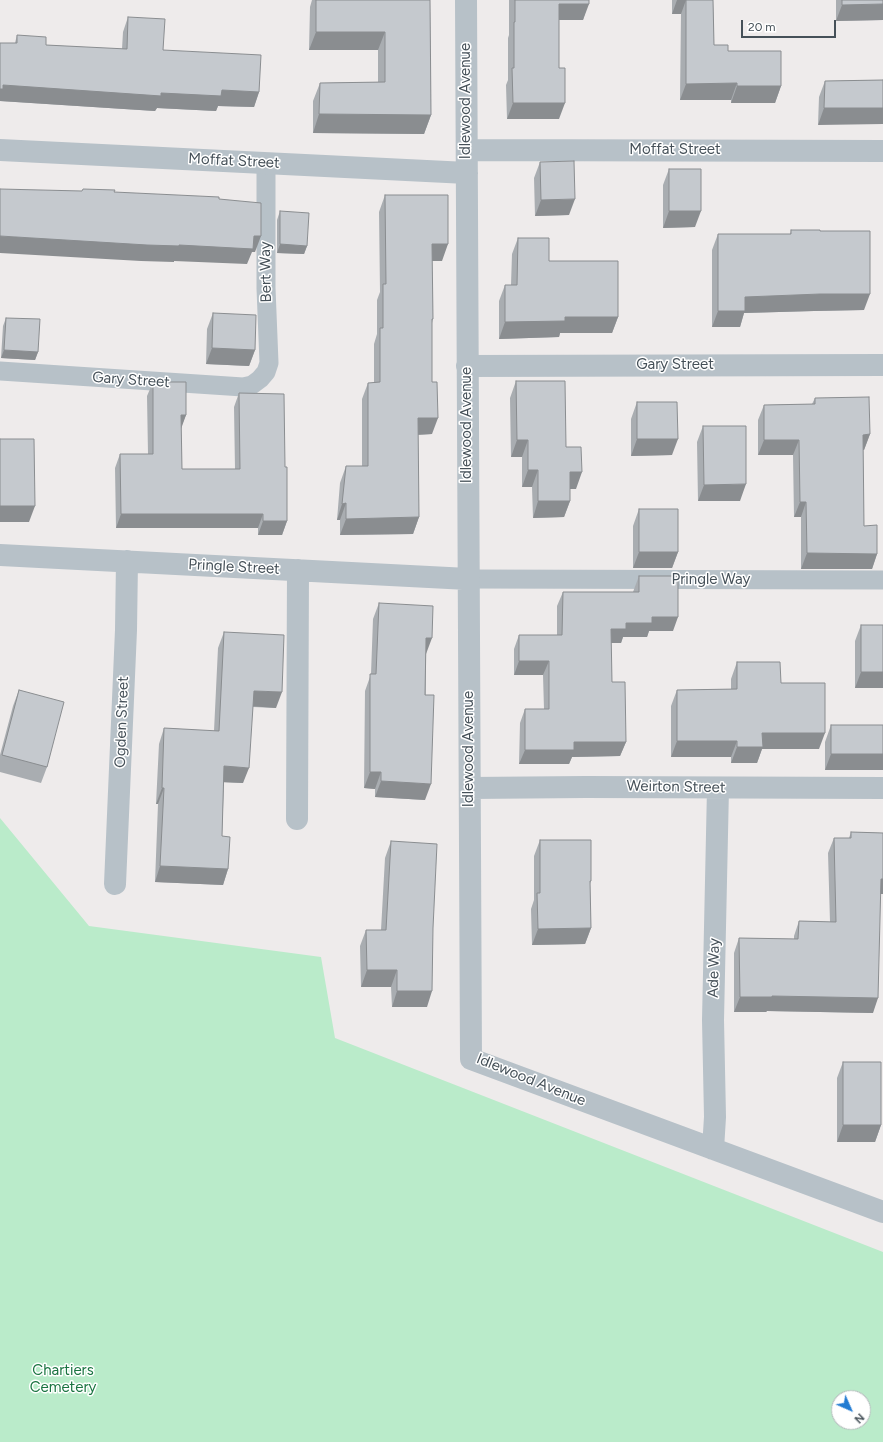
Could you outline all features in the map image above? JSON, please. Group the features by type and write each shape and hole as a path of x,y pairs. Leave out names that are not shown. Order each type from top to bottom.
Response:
{"street":[{"name":"Idlewood Avenue","path":"466,0 471,1059 883,1212"},
{"name":"Moffat Street","path":"0,150 467,173"},
{"name":"Moffat Street","path":"467,150 883,151"},
{"name":"Gary Street","path":"467,366 883,365"},
{"name":"Pringle Street","path":"0,555 468,579"},
{"name":"Ogden Street","path":"115,884 126,630 127,561"},
{"path":"297,819 298,570"},
{"name":"Weirton Street","path":"470,788 883,788"},
{"name":"Ade Way","path":"713,1149 715,1117 713,1020 718,788"}],"lane":[{"name":"Bert Way","path":"260,379 266,372 269,363 266,288 266,163"},
{"name":"Gary Street","path":"0,371 243,387 252,385 260,379"},
{"name":"Pringle Way","path":"468,579 883,580"}],"green space":[{"name":"Chartiers Cemetery","path":"0,818 89,926 321,957 335,1038 883,1252 883,1442 0,1442"}],"building":[{"path":"316,0 430,0 431,115 319,114 320,83 385,82 385,32 316,32"},
{"path":"515,0 589,0 589,4 559,4 559,68 565,68 565,103 513,103 512,68 514,68"},
{"path":"686,0 713,0 714,45 728,45 728,51 781,51 781,86 737,86 737,83 686,84"},
{"path":"842,0 883,0 883,4 842,5"},
{"path":"128,17 165,19 163,50 261,55 259,92 222,90 221,96 161,93 161,96 3,85 3,89 0,89 0,43 17,43 17,35 46,37 46,45 127,49"},
{"path":"883,80 883,108 824,108 825,81"},
{"path":"574,161 575,199 541,200 540,162"},
{"path":"669,169 701,169 701,211 669,211"},
{"path":"0,189 82,191 83,189 115,190 114,192 219,197 219,199 261,203 261,236 254,236 253,249 179,245 147,245 0,236"},
{"path":"385,195 448,195 448,244 432,244 432,382 437,382 438,418 418,418 419,517 346,519 346,503 342,504 346,466 368,466 368,383 380,382 380,328 383,328 383,284 386,284"},
{"path":"280,211 309,213 307,246 280,244"},
{"path":"791,230 870,231 870,294 745,297 745,311 718,311 718,234 791,234"},
{"path":"518,238 549,238 549,261 618,261 618,317 565,317 565,321 505,322 505,285 517,285"},
{"path":"213,313 256,315 255,350 212,348"},
{"path":"6,318 40,319 38,352 4,350"},
{"path":"516,381 565,381 566,447 581,447 582,472 570,472 570,501 538,501 538,470 528,470 528,440 517,440"},
{"path":"153,382 186,382 186,415 181,415 182,469 240,469 239,393 284,394 285,467 287,467 287,521 263,521 263,514 121,514 120,454 153,454"},
{"path":"869,397 870,434 863,435 864,526 877,525 877,554 807,553 806,502 800,502 799,440 764,440 764,405 815,404 815,398"},
{"path":"637,402 677,402 678,439 637,439"},
{"path":"703,426 746,426 746,484 704,485"},
{"path":"0,439 34,439 35,506 0,506"},
{"path":"639,509 678,509 678,552 639,552"},
{"path":"639,576 678,576 678,617 652,617 652,623 626,623 626,629 611,629 612,682 625,682 626,742 574,742 574,750 525,750 525,709 549,709 549,661 519,661 519,635 562,635 563,592 639,592"},
{"path":"379,603 433,606 432,638 426,638 425,695 434,695 431,784 381,781 381,772 370,772 370,674 376,674"},
{"path":"861,625 883,625 883,672 861,672"},
{"path":"224,632 284,635 282,692 254,691 249,768 224,766 222,836 230,837 228,869 160,866 164,788 162,788 164,728 219,731"},
{"path":"737,662 780,662 781,683 825,683 825,733 762,733 763,747 737,747 737,741 677,741 677,690 737,689"},
{"path":"19,690 64,702 47,767 2,755"},
{"path":"831,725 883,725 883,754 831,754"},
{"path":"851,832 883,833 883,879 881,879 878,998 772,996 740,997 739,938 798,939 799,921 836,922 834,838 851,838"},
{"path":"540,840 591,840 591,928 538,929 537,893 540,893"},
{"path":"391,841 437,844 432,991 397,991 397,970 367,970 366,930 386,930"},
{"path":"843,1062 881,1062 881,1125 843,1125"}]}
